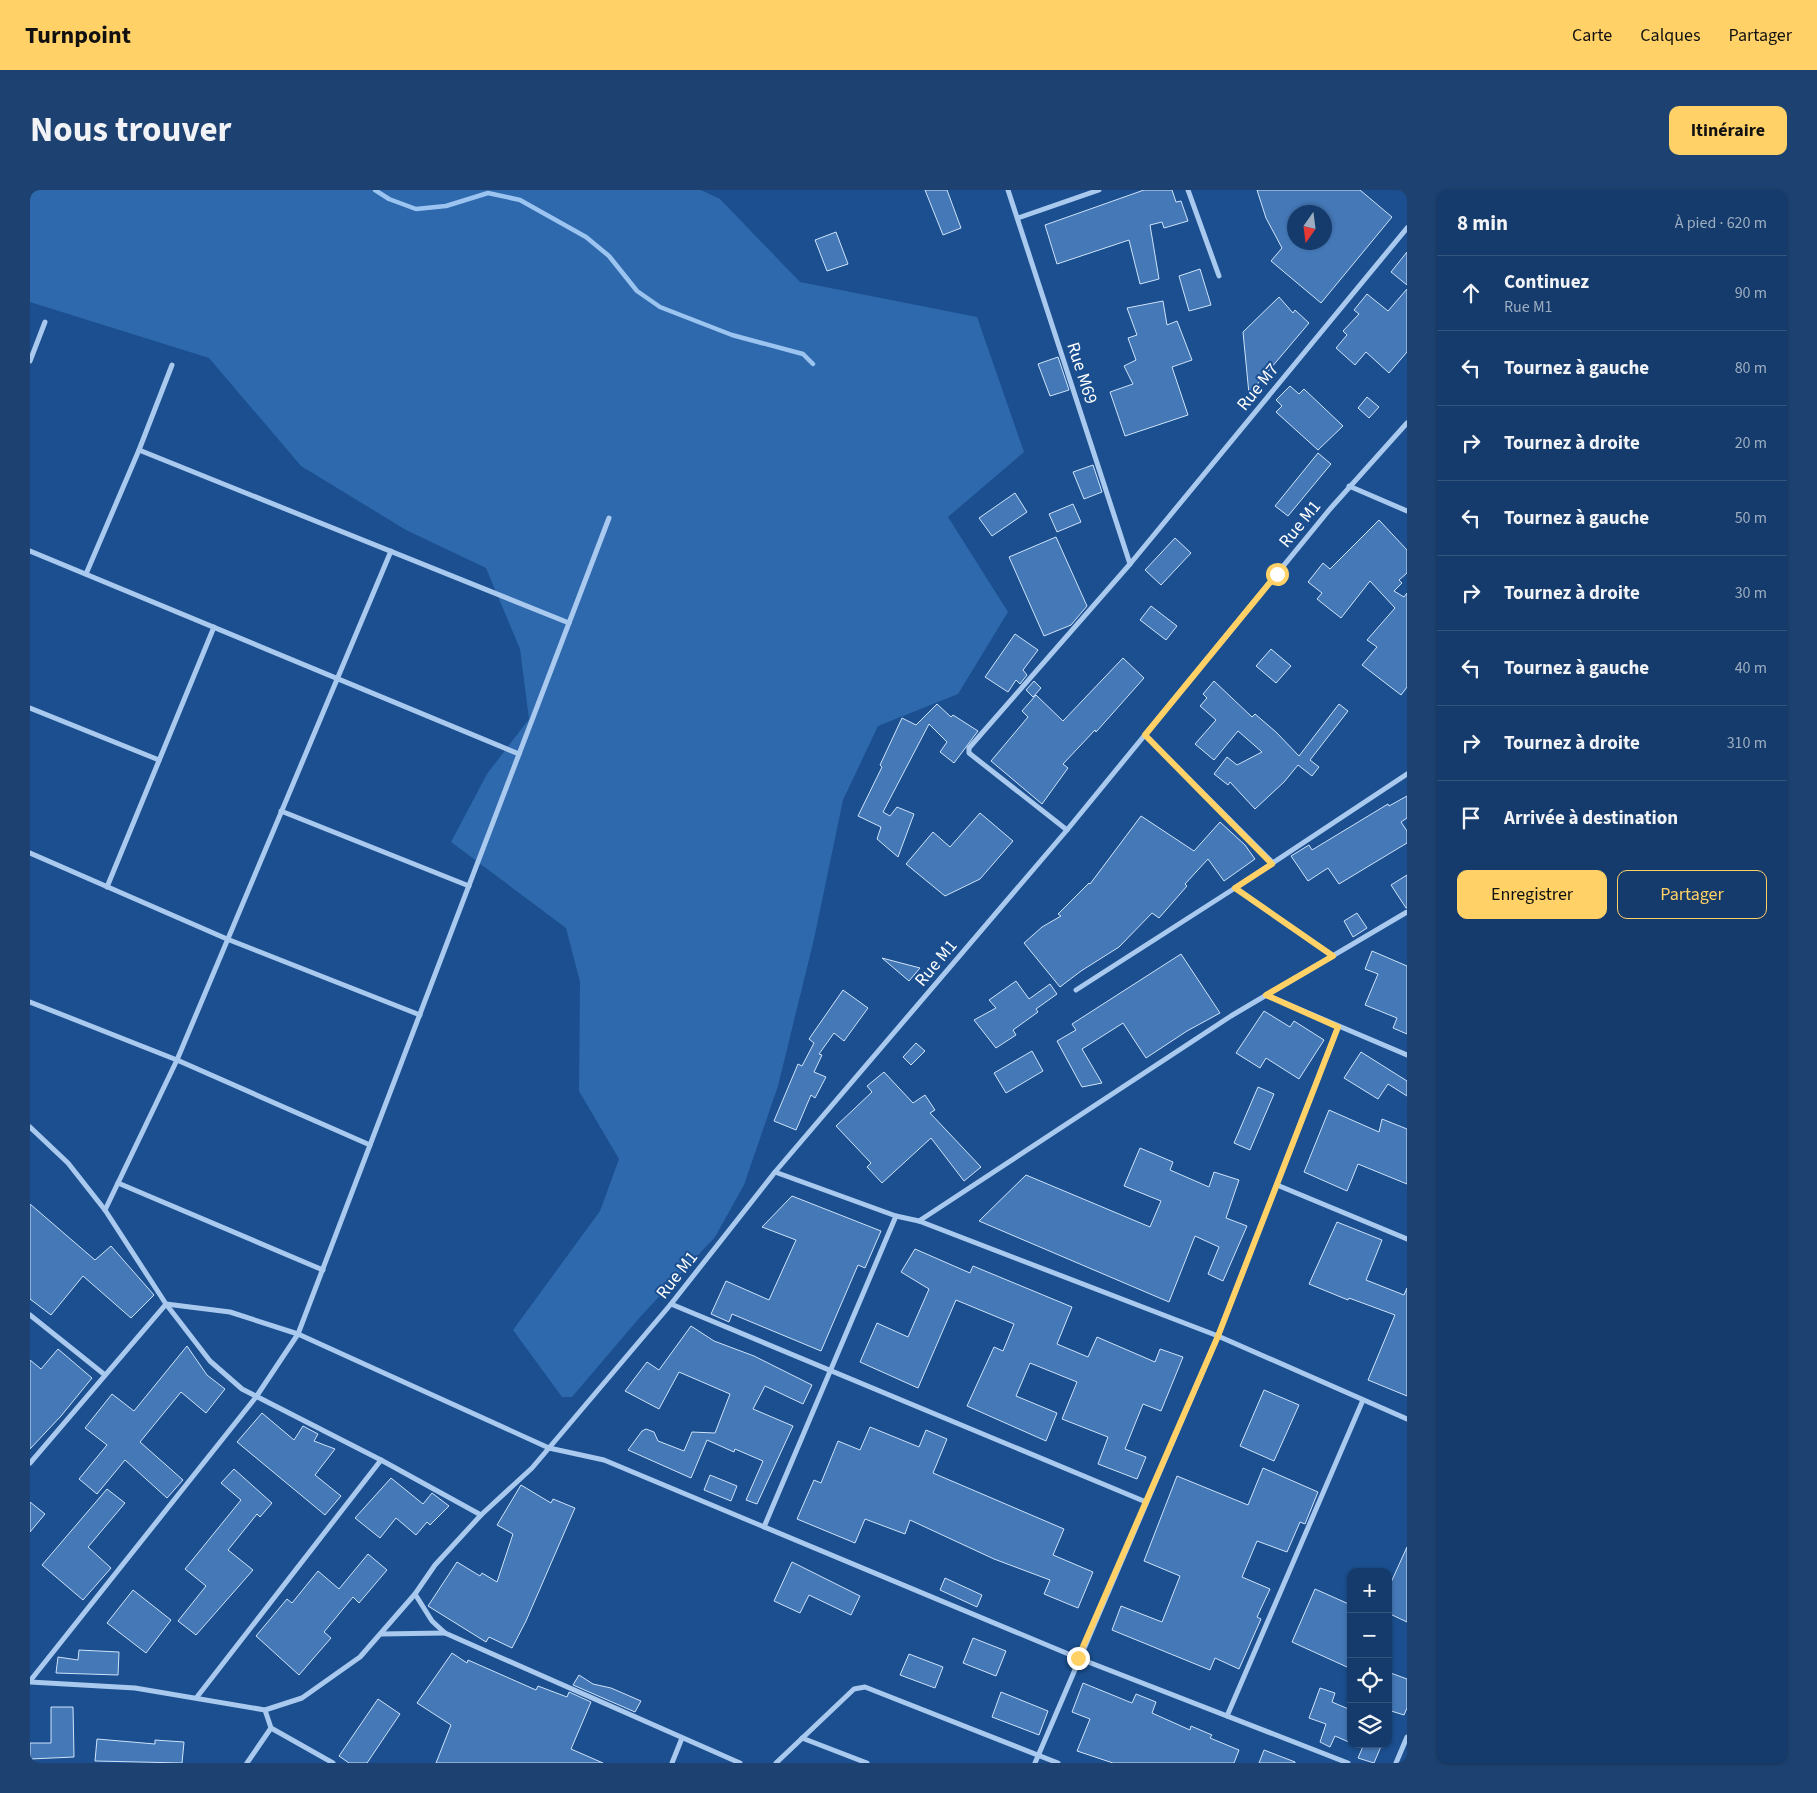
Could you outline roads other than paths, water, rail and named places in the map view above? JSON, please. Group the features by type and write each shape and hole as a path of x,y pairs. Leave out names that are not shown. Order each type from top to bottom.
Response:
{"street":[{"name":"Rue M69","path":"1008,190 1130,564"},
{"path":"1018,218 1099,190"},
{"path":"1188,190 1219,276"},
{"name":"Rue M7","path":"1067,830 968,750 1130,564 1407,228"},
{"path":"30,361 45,322"},
{"path":"86,574 139,450 172,365"},
{"name":"Rue M1","path":"265,1710 302,1698 360,1656 382,1634 415,1594 435,1565 481,1516 532,1468 671,1304 775,1172 1067,830 1349,486 1407,423"},
{"path":"139,450 569,623"},
{"path":"1349,486 1407,511"},
{"path":"30,1681 256,1397 298,1334 609,518"},
{"path":"105,1210 177,1060 391,551"},
{"path":"30,552 519,754"},
{"path":"107,887 214,627"},
{"path":"30,708 159,760"},
{"path":"1145,735 1272,864"},
{"path":"1076,990 1272,864 1407,774"},
{"path":"281,811 469,886"},
{"path":"30,853 227,939 420,1015"},
{"path":"1235,888 1333,956"},
{"path":"919,1221 1231,1016 1407,912"},
{"path":"1266,995 1407,1055"},
{"path":"30,1002 177,1060 370,1145"},
{"path":"1035,1763 1078,1658 1218,1336 1338,1027"},
{"path":"30,1127 68,1163 105,1210 166,1304 210,1361 242,1389 381,1460 481,1516"},
{"path":"775,1172 896,1216 919,1221 1218,1336 1407,1420"},
{"path":"118,1183 323,1270"},
{"path":"1277,1185 1407,1239"},
{"path":"764,1527 896,1216"},
{"path":"166,1304 230,1312 298,1334 549,1448 604,1460 1078,1658 1348,1763"},
{"path":"30,1463 166,1304"},
{"path":"671,1304 1146,1502"},
{"path":"30,1315 105,1374"},
{"path":"1227,1716 1363,1400"},
{"path":"197,1697 381,1460"},
{"path":"415,1594 432,1621 445,1633 740,1763"},
{"path":"382,1634 445,1633"},
{"path":"30,1681 135,1688 265,1710 271,1728 333,1763"},
{"path":"776,1763 854,1689 865,1687 1058,1763"},
{"path":"247,1763 271,1728"},
{"path":"672,1763 682,1738"},
{"path":"802,1738 867,1763"},
{"path":"1396,1763 1407,1738"}],"waterway":[{"path":"375,190 389,199 416,209 446,206 488,193 520,200 586,237 609,256 637,291 660,307 732,335 803,354 813,364"}]}
